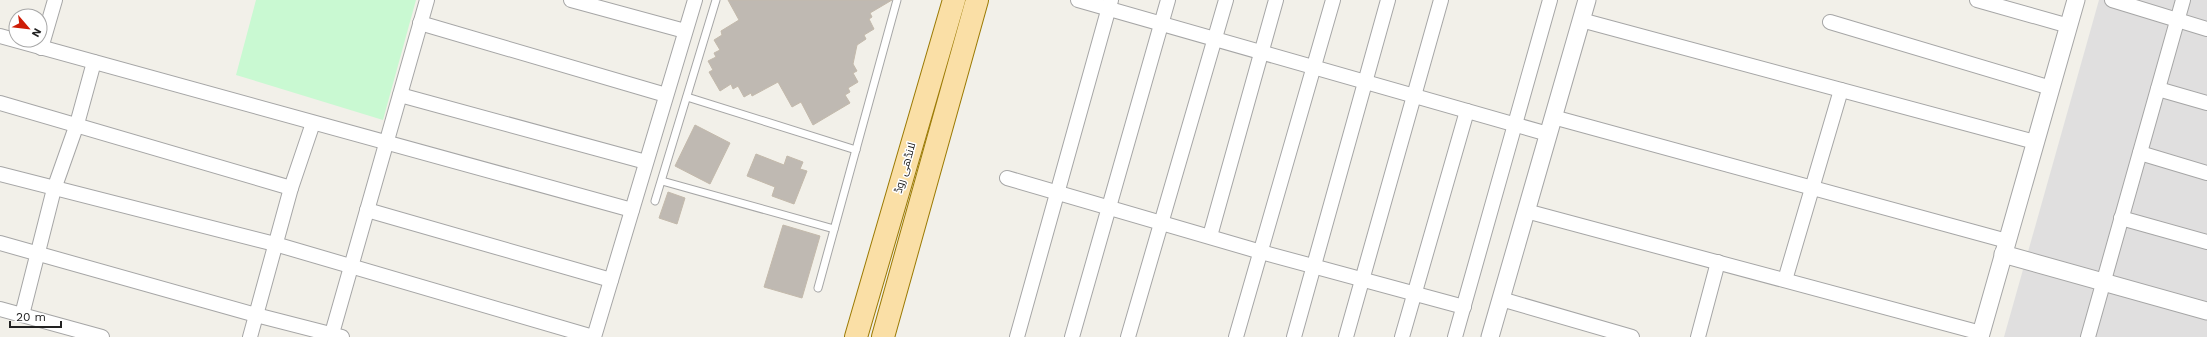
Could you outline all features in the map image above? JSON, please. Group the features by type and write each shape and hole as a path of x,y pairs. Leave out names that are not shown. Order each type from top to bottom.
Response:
{"main road":[{"name":"لانڈھی روڈ","path":"856,337 954,0"},
{"path":"884,337 977,0"}],"street":[{"path":"48,22 54,0"},
{"path":"0,243 335,336 351,266 427,0"},
{"path":"571,0 685,31"},
{"path":"0,174 54,189 275,244 593,337 695,0"},
{"path":"1078,0 1110,4 1161,23 1548,134"},
{"path":"1072,337 1168,0"},
{"path":"1128,337 1226,0"},
{"path":"1210,236 1276,0"},
{"path":"1236,337 1333,0"},
{"path":"1294,337 1388,0"},
{"path":"1346,337 1441,0"},
{"path":"1455,337 1550,0"},
{"path":"1490,337 1586,0"},
{"path":"1977,0 2069,26"},
{"path":"1526,211 1785,280 1980,335 2076,0"},
{"path":"2112,0 2207,29"},
{"path":"2088,337 2183,0"},
{"path":"1017,337 1110,4"},
{"path":"1581,20 2036,142"},
{"path":"1830,22 2051,88"},
{"path":"420,23 666,95"},
{"path":"41,48 632,210"},
{"path":"22,315 54,189 77,124 94,62"},
{"path":"2158,89 2207,103"},
{"path":"1785,280 1842,90"},
{"path":"400,95 646,162"},
{"path":"0,103 77,124 291,188"},
{"path":"1402,337 1467,111"},
{"path":"1553,117 1812,188 2005,248 2103,283 2207,311"},
{"path":"250,337 291,188 313,123"},
{"path":"2140,154 2207,173"},
{"path":"1007,178 1261,252 1362,278 1464,307"},
{"path":"367,210 611,280"},
{"path":"2121,218 2207,242"},
{"path":"1698,337 1718,262"},
{"path":"1501,299 1632,337"},
{"path":"0,309 102,337"}],"lane":[{"path":"655,201 716,0"},
{"path":"818,288 897,0"},
{"path":"687,97 856,150"},
{"path":"662,181 834,229"}],"shaded area":[{"path":"2099,0 2207,0 2207,337 2004,337"}],"green space":[{"path":"256,0 416,0 383,120 236,75"}],"building":[{"path":"728,0 892,0 870,13 872,17 869,19 874,29 864,35 866,39 857,45 853,64 857,71 853,73 858,82 848,88 850,92 845,95 850,103 813,125 801,102 792,107 778,82 752,96 751,93 744,97 738,86 733,89 731,84 720,91 709,72 713,70 708,61 716,57 714,53 720,50 714,40 722,35 721,31 739,20"},
{"path":"695,125 730,143 710,184 675,166"},
{"path":"756,154 784,165 787,156 803,162 800,169 807,171 794,204 772,196 775,187 747,176"},
{"path":"668,192 685,198 677,224 659,218"},
{"path":"783,225 820,236 802,298 764,287"}]}
